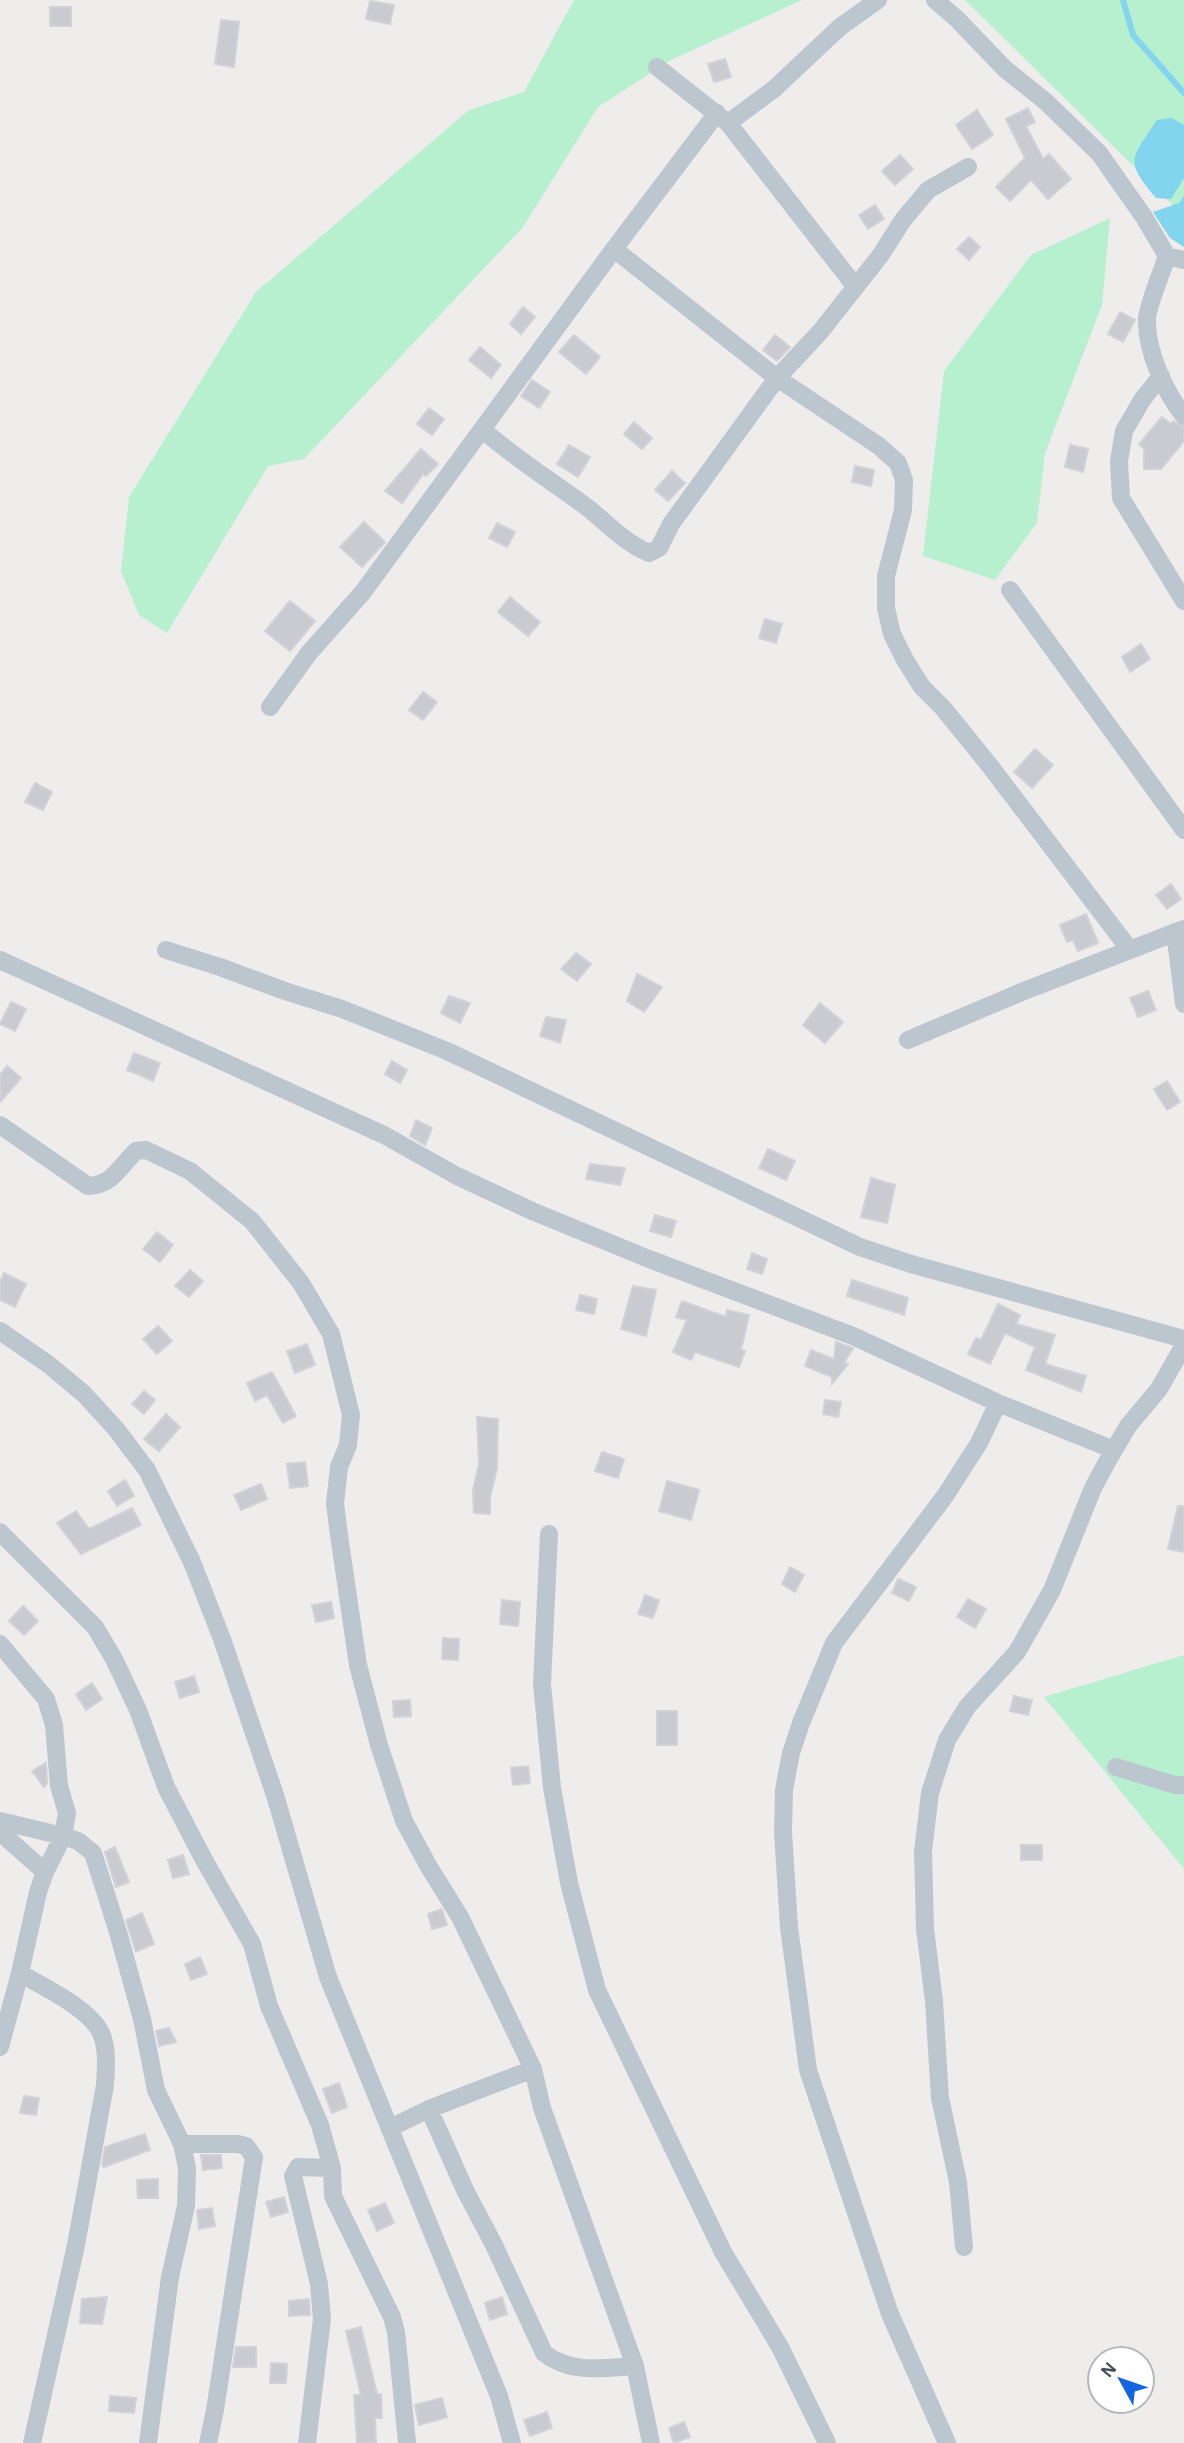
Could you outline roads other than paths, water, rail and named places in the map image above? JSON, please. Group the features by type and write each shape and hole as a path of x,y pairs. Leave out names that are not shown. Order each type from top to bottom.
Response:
{"street":[{"path":"270,707 309,653 363,592 614,249 723,118 774,89 840,27 878,0"},
{"path":"935,0 1005,69 1045,101 1099,153 1176,258 1147,318 1154,361 1174,404 1184,416"},
{"path":"657,67 723,118 855,286"},
{"path":"483,430 635,547 649,553 659,548 671,523 777,378 820,332 880,256 903,220 928,190 968,167"},
{"path":"614,249 777,378 879,446 898,463 904,480 903,510 886,576 886,608 892,634 922,687 943,708 990,766 1130,950"},
{"path":"1161,376 1142,400 1124,431 1119,461 1121,498 1184,601"},
{"path":"1010,590 1184,830"},
{"path":"908,1040 1180,930 1184,1004"},
{"path":"166,950 342,1009 447,1051 860,1247 911,1264 1184,1339"},
{"path":"0,960 384,1135 457,1176 532,1211 649,1259 853,1336 999,1403 1114,1450"},
{"path":"0,1125 89,1186 101,1185 108,1180 136,1151 146,1150 190,1171 253,1221 301,1283 331,1334 351,1415 348,1445 339,1467 335,1503 358,1665 379,1745 404,1821 460,1917 533,2069 542,2108 635,2366 652,2443"},
{"path":"0,1331 48,1364 84,1394 116,1429 147,1470 192,1562 275,1795 328,1977 499,2396 512,2443"},
{"path":"964,2247 958,2182 940,2098 934,2001 925,1929 923,1851 930,1793 947,1740 967,1707 1017,1652 1052,1590 1093,1488 1128,1426 1159,1389 1184,1345"},
{"path":"947,2443 890,2315 808,2070 789,1927 783,1832 784,1790 791,1753 801,1723 834,1643 945,1496 979,1443 999,1403"},
{"path":"0,1532 94,1627 114,1659 138,1710 166,1787 253,1944 269,2006 320,2125 332,2168 332,2196 394,2325 407,2443"},
{"path":"549,1534 542,1684 552,1788 569,1884 597,1990 723,2252 780,2347 827,2443"},
{"path":"0,1644 42,1693 52,1715 59,1786 67,1813 63,1836 45,1872 35,1904 0,2047"},
{"path":"1116,1767 1175,1785 1184,1785"},
{"path":"0,1821 63,1836 88,1847 95,1856 142,2019 155,2086 182,2144 187,2168 186,2206 170,2277 148,2443"},
{"path":"0,1832 45,1872"},
{"path":"20,1973 71,2004 100,2030 107,2066 76,2245 32,2443"},
{"path":"390,2128 429,2109 533,2069"},
{"path":"429,2109 544,2353 566,2366 588,2369 635,2366"},
{"path":"182,2144 238,2144 246,2146 254,2157 208,2443"},
{"path":"307,2443 322,2319 319,2284 292,2176 298,2167 332,2168"}],"water":[{"path":"1172,118 1184,125 1184,178 1171,199 1156,198 1139,175 1135,159 1141,143 1157,120"},
{"path":"1184,196 1184,247 1170,238 1153,212 1179,203"}],"waterway":[{"path":"1123,0 1133,35 1184,93"}]}
